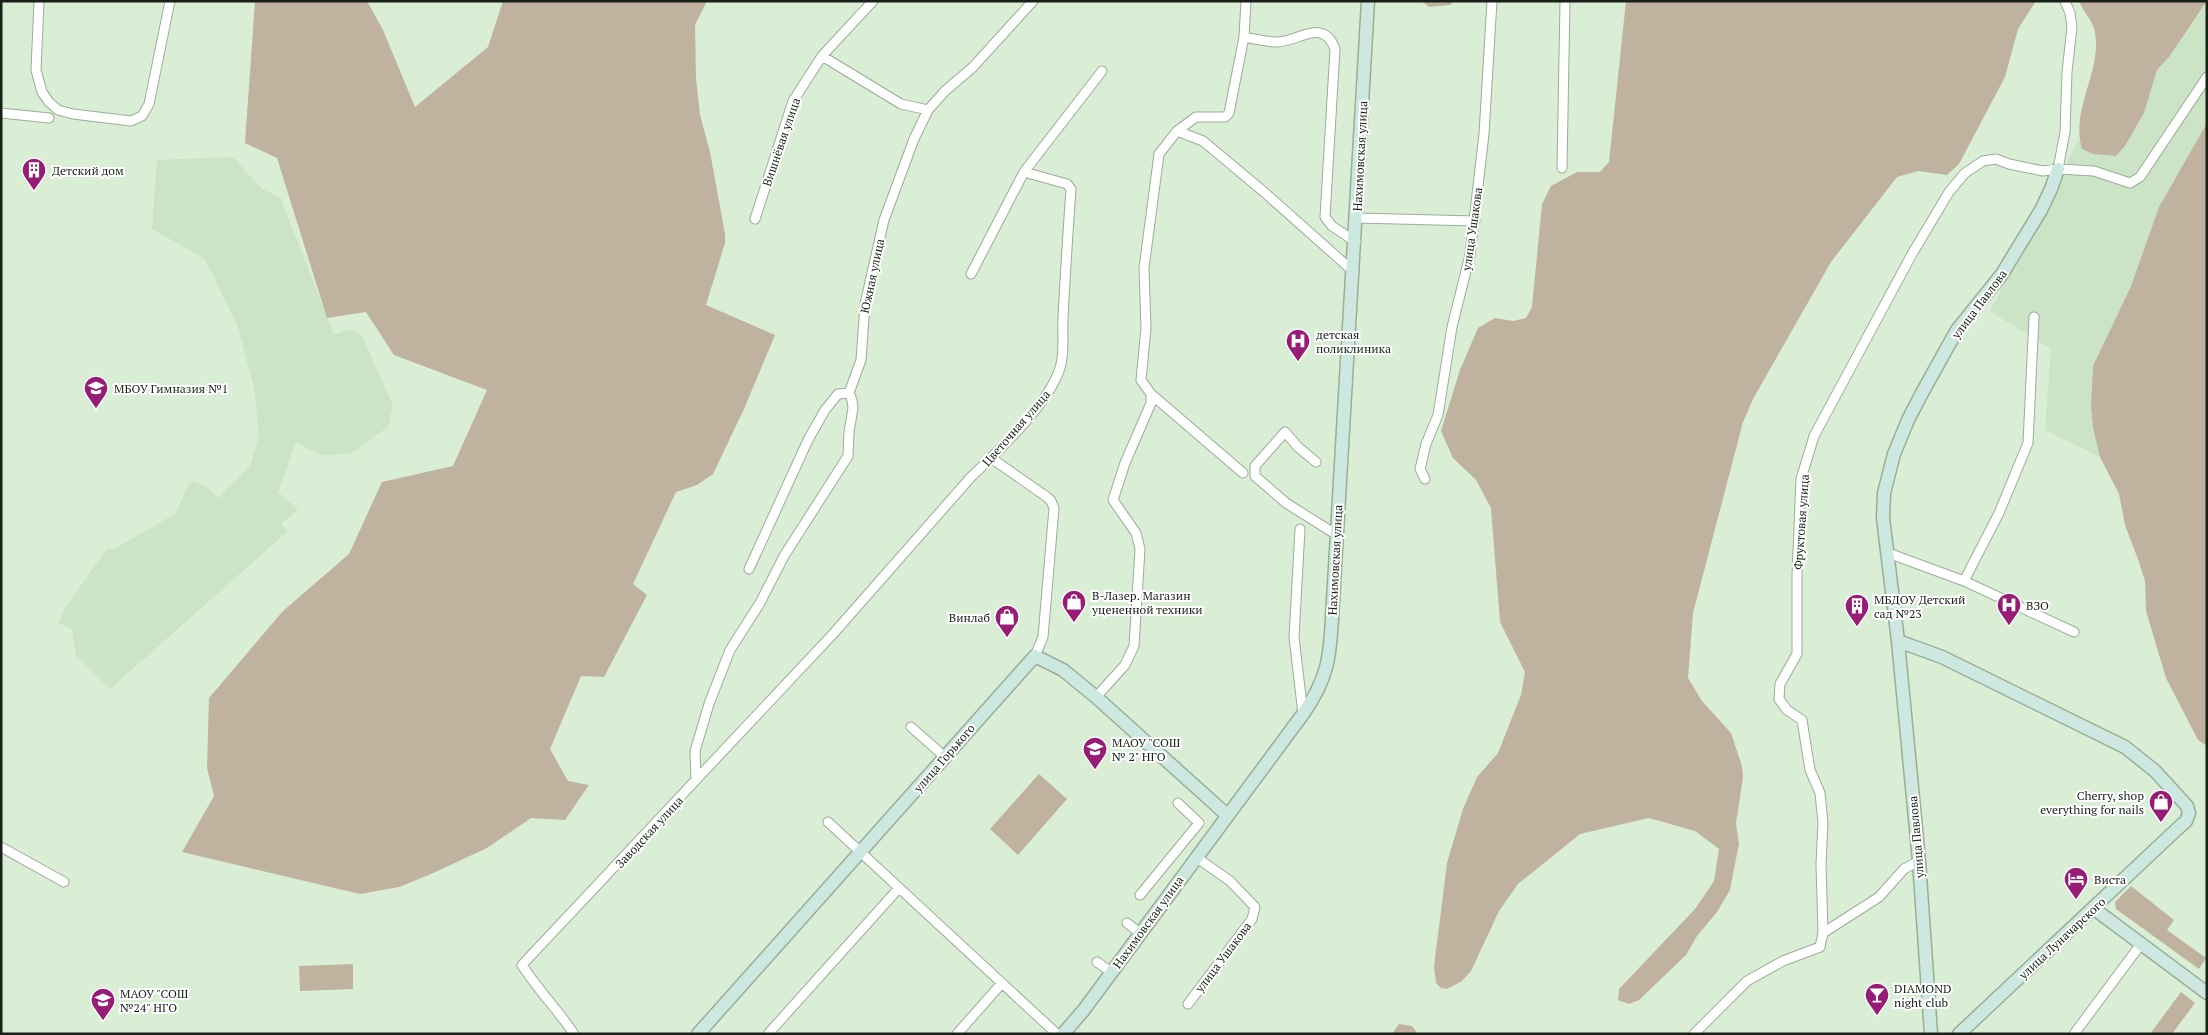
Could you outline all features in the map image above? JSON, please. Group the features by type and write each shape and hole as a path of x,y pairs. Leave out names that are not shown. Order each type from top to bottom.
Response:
{"main road":[{"name":"Нахимовская улица","path":"1063,1034 1303,714 1320,687 1328,663 1356,242 1368,1"},
{"name":"улица Павлова","path":"1931,1034 1918,861 1898,641 1883,518 1884,493 1894,454 1908,420 1957,330 2002,274 2041,210 2058,169"},
{"name":"улица Луначарского","path":"1898,641 1942,657 2125,747 2155,771 2181,797 2189,813 2186,820 1959,1034"},
{"path":"1035,656 1063,670 1096,697 1227,815"},
{"name":"улица Горького","path":"698,1034 1035,656"},
{"path":"2093,908 2207,993"}],"street":[{"path":"39,1 36,70 42,92 49,102 58,110 73,114 132,120 142,116 149,104 170,1"},
{"name":"Вишнёвая улица","path":"755,219 793,101 822,56 873,1"},
{"name":"Южная улица","path":"849,393 852,378 860,360 865,304 884,220 914,139 928,110 945,91 973,67 1033,1"},
{"path":"1243,473 1151,394 1141,380 1146,328 1144,268 1159,154 1177,131 1196,117 1225,117 1229,113 1244,37 1246,1"},
{"name":"улица Ушакова","path":"1425,479 1420,469 1426,444 1438,415 1452,327 1470,255 1475,221 1484,134 1492,1"},
{"path":"1562,168 1565,1"},
{"path":"2065,1 2070,13 2072,27 2067,72 2065,132 2058,169 2094,171 2130,183 2135,181 2207,77"},
{"path":"1244,37 1278,42 1306,34 1318,33 1327,36 1333,42 1336,49 1326,217 1332,226 1356,242"},
{"path":"822,56 901,104 928,110"},
{"path":"971,274 1024,172 1102,71"},
{"path":"1,113 49,118"},
{"path":"1177,131 1203,141 1354,272"},
{"name":"Фруктовая улица","path":"1823,933 1821,864 1823,823 1820,793 1810,770 1802,720 1787,710 1779,699 1780,684 1797,654 1797,575 1801,479 1811,445 1814,436 1912,254 1949,192 1965,173 1983,161 1996,159 2009,164 2043,171 2058,169"},
{"name":"Цветочная улица","path":"833,634 971,477 1039,405 1053,386 1060,368 1062,356 1062,321 1071,189 1067,184 1024,172"},
{"path":"1357,218 1475,221"},
{"path":"1964,581 1999,513 2028,443 2034,316"},
{"path":"696,780 695,751 709,704 730,650 760,603 784,556 848,456 853,408 849,393 838,394 825,410 812,432 749,569"},
{"path":"1096,697 1125,665 1134,646 1140,549 1136,534 1113,500 1125,463 1150,403 1151,394"},
{"path":"1316,462 1298,447 1285,432 1255,466 1255,476 1286,504 1337,535"},
{"name":"улица Горького","path":"991,458 1011,470 1047,497 1054,508 1043,637 1035,656"},
{"path":"1300,529 1294,637 1303,714"},
{"path":"1888,553 1964,581 2074,632"},
{"name":"Заводская улица","path":"574,1034 562,1014 533,982 522,965 833,634"},
{"path":"911,727 944,757"},
{"path":"1140,894 1200,823 1178,803"},
{"path":"828,822 1058,1034"},
{"path":"1,847 64,882"},
{"name":"улица Ушакова","path":"1188,1004 1252,919 1255,907 1230,881 1196,857"},
{"path":"1694,1034 1747,981 1783,961 1820,947 1823,933 1879,897 1904,869 1918,861"},
{"path":"768,1034 899,888"},
{"path":"1127,924 1140,933"},
{"path":"2074,1034 2141,944"},
{"path":"1097,962 1111,972"},
{"path":"957,1034 1002,983"}],"shaded area":[{"path":"255,1 367,1 383,30 415,107 488,47 503,1 707,1 695,25 696,78 700,115 710,152 725,243 706,305 775,335 744,409 713,474 697,485 676,492 633,584 647,595 604,677 581,676 550,749 568,781 589,785 565,820 531,818 487,848 431,874 399,887 360,894 182,852 214,796 207,768 209,698 283,611 349,554 382,482 453,466 487,390 394,355 366,312 327,318 277,158 245,143"},
{"path":"1422,1 1454,1 1450,5 1429,7"},
{"path":"1626,1 2036,1 2018,29 2005,77 1959,164 1947,175 1918,171 1897,177 1831,262 1753,399 1743,422 1693,613 1688,678 1702,701 1731,733 1742,766 1743,777 1736,823 1739,844 1730,890 1717,912 1697,936 1686,955 1639,1000 1629,1004 1618,1000 1619,989 1695,909 1714,881 1719,849 1695,831 1649,818 1580,834 1518,884 1499,911 1471,971 1462,981 1447,989 1441,988 1436,983 1434,966 1447,863 1463,809 1477,777 1498,753 1521,695 1525,672 1500,622 1491,508 1476,480 1453,458 1441,431 1460,370 1478,328 1495,318 1513,321 1526,318 1532,307 1542,204 1551,186 1577,172 1600,172 1609,162"},
{"path":"2079,1 2207,1 2169,57 2157,70 2144,113 2125,146 2116,156 2093,154 2082,149 2079,134 2080,120 2096,47 2094,28"},
{"path":"2205,6 2207,123 2159,207 2131,286 2093,366 2091,406 2093,428 2100,457 2045,430 2051,349 1990,311 2079,139 2082,149 2093,154 2116,156 2125,146 2144,113 2157,70 2169,57"},
{"path":"2207,123 2207,746 2198,740 2166,678 2146,611 2145,581 2125,525 2119,494 2100,457 2093,428 2091,406 2093,366 2131,286 2159,207"},
{"path":"233,157 262,189 280,197 334,335 350,329 362,336 393,405 388,427 350,454 320,455 296,442 278,492 298,510 281,524 288,531 110,689 76,655 72,629 59,623 64,609 107,549 114,549 175,514 190,481 206,486 219,498 250,466 259,435 254,388 238,327 205,259 152,229 157,160"},
{"path":"1039,774 1067,799 1018,855 990,829"},
{"path":"2131,886 2174,920 2167,930 2206,958 2199,969 2116,909 2115,902"},
{"path":"353,964 353,989 300,991 299,966"},
{"path":"2181,992 2195,1003 2172,1034 2150,1034"},
{"path":"1399,1024 1412,1026 1418,1034 1392,1034"}],"place":[{"name":"Детский дом","path":"34,191"},
{"name":"детская поликлиника","path":"1298,362"},
{"name":"МБОУ Гимназия №1","path":"96,409"},
{"name":"В-Лазер. Магазин уцененной техники","path":"1074,623"},
{"name":"ВЗО","path":"2009,626"},
{"name":"МБДОУ Детский сад №23","path":"1857,627"},
{"name":"Винлаб","path":"1007,638"},
{"name":"МАОУ \"СОШ № 2\" НГО","path":"1095,770"},
{"name":"Cherry, shop everything for nails","path":"2161,823"},
{"name":"Виста","path":"2076,900"},
{"name":"DIAMOND night club","path":"1877,1016"},
{"name":"МАОУ \"СОШ №24\" НГО","path":"103,1021"}]}
